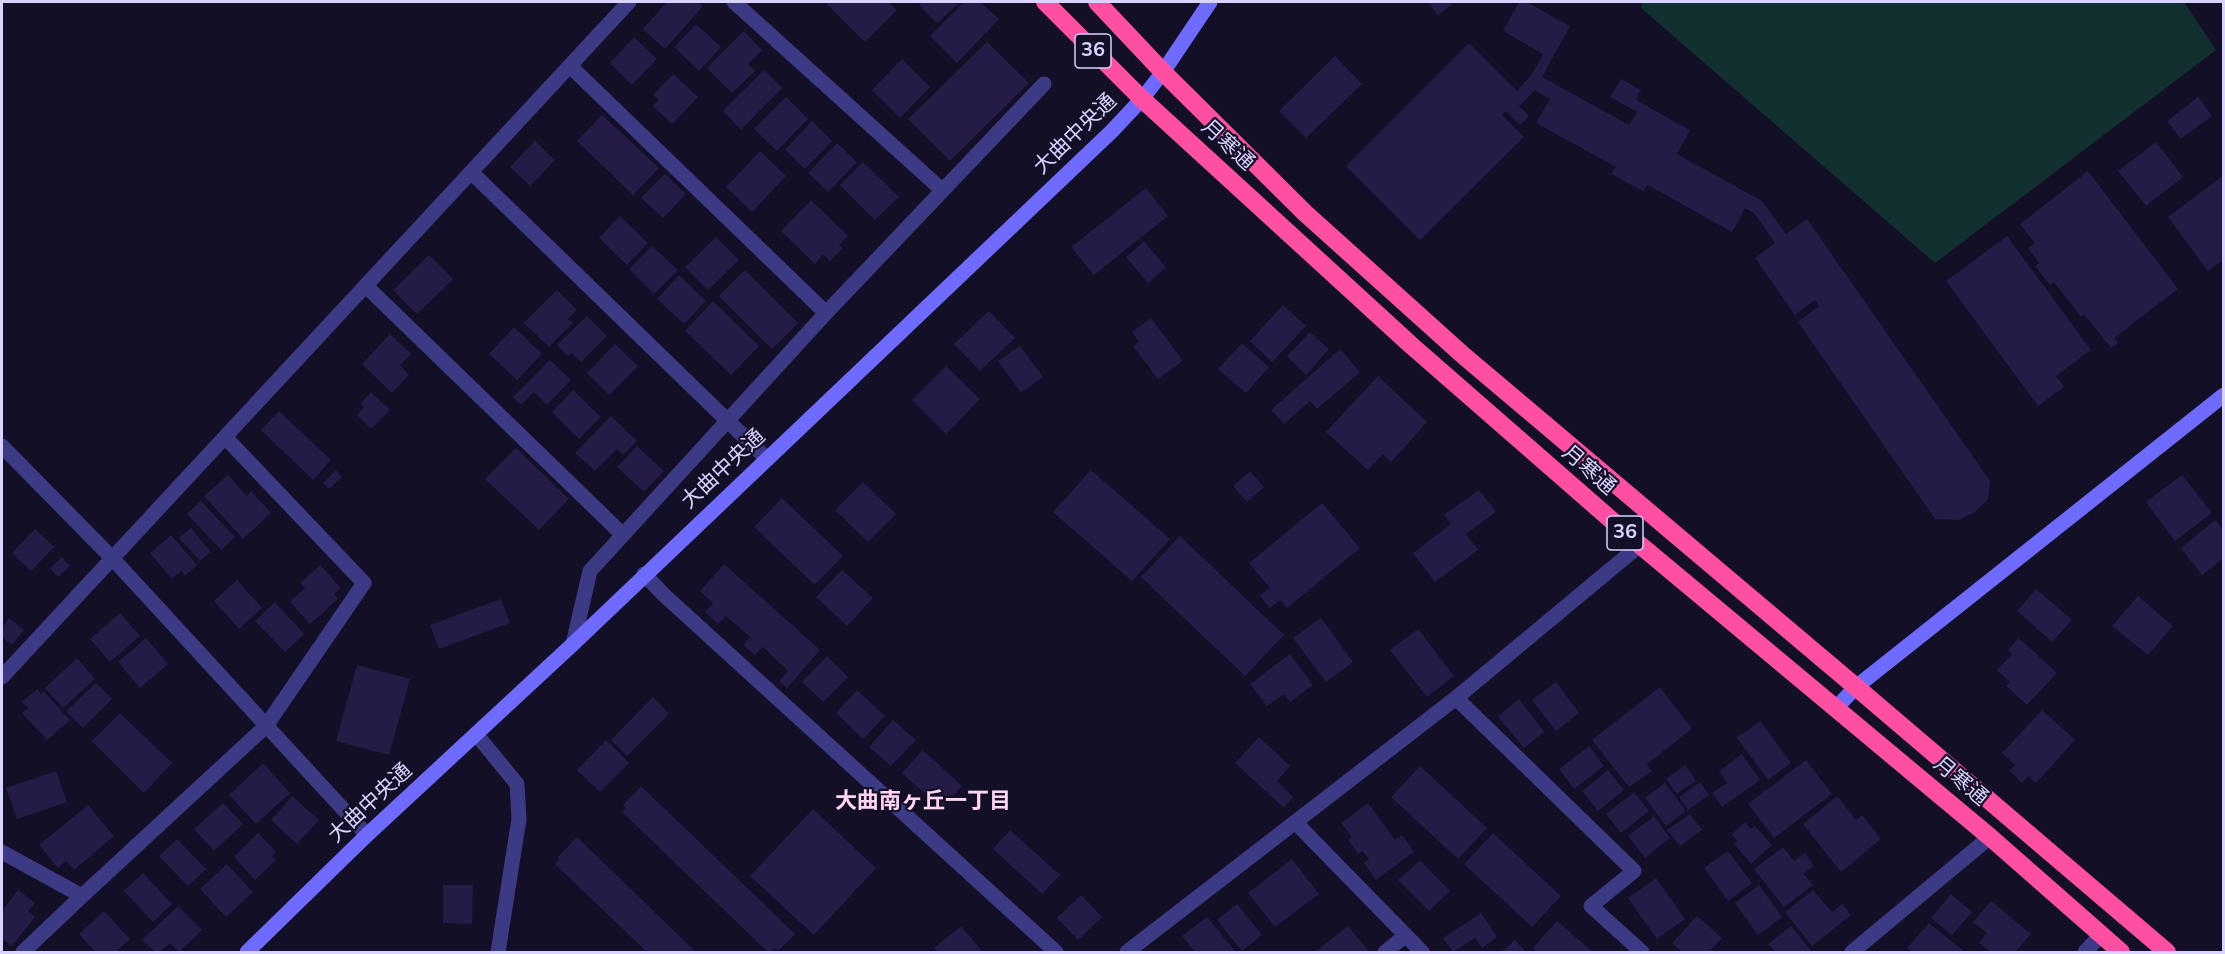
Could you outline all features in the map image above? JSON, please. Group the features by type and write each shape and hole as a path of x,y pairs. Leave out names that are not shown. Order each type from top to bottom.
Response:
{"highway":[{"name":"月寒通","path":"1045,2 1142,99 1412,346 1640,545 1990,837 2121,952"},
{"name":"月寒通","path":"1097,2 1305,213 1464,357 2166,952"}],"main road":[{"name":"大曲中央通","path":"247,952 367,835 573,644 1104,138 1142,99 1164,72 1210,2"},
{"path":"1835,709 1856,687 2223,395"}],"street":[{"path":"2,677 629,2"},
{"path":"734,2 942,190"},
{"path":"570,66 826,313"},
{"path":"573,644 590,571 826,313 1044,84"},
{"path":"471,172 767,459"},
{"path":"366,286 623,535"},
{"path":"23,952 266,726 364,583 225,437"},
{"path":"2,446 113,559 367,835"},
{"path":"1127,952 1456,698 1640,545"},
{"path":"644,574 664,595 1056,952"},
{"path":"1456,698 1634,871 1591,906 1642,952"},
{"path":"476,735 517,784 519,819 498,952"},
{"path":"1295,822 1422,952"},
{"path":"1852,952 1990,837"},
{"path":"2,852 82,896"},
{"path":"2085,952 2101,935"},
{"path":"1385,952 1405,936"}],"green space":[{"path":"1642,2 2184,2 2216,50 1935,263 1641,8"}],"building":[{"path":"667,2 698,2 703,6 665,49 643,29"},
{"path":"825,2 888,2 897,10 865,42"},
{"path":"922,2 960,2 937,23 919,5"},
{"path":"964,2 980,2 999,19 957,63 930,36"},
{"path":"1428,2 1455,2 1438,15"},
{"path":"1519,2 1527,2 1570,26 1542,77 1629,125 1637,112 1610,97 1621,79 1641,90 1636,100 1690,130 1677,154 1762,201 1786,234 1807,219 1990,481 1988,499 1975,512 1958,520 1935,519 1798,322 1819,306 1815,300 1795,315 1755,258 1775,243 1754,213 1745,208 1732,232 1648,185 1643,191 1611,174 1616,167 1536,123 1550,99 1535,90 1519,106 1529,116 1520,125 1506,111 1502,115 1524,137 1420,240 1346,166 1469,43 1517,91 1532,74 1543,54 1503,31"},
{"path":"696,24 721,47 699,71 674,47"},
{"path":"744,31 762,50 748,64 755,71 732,93 707,68"},
{"path":"634,37 657,59 632,85 610,63"},
{"path":"987,42 1029,83 950,161 908,119"},
{"path":"1335,56 1362,84 1306,138 1279,111"},
{"path":"902,59 930,87 900,118 872,90"},
{"path":"764,70 782,88 741,130 723,111"},
{"path":"673,74 698,97 672,124 653,106 659,100 653,95"},
{"path":"786,97 808,119 777,151 754,129"},
{"path":"2198,97 2212,116 2181,139 2167,121"},
{"path":"602,115 659,168 633,195 577,141"},
{"path":"812,121 832,141 805,169 785,150"},
{"path":"535,141 555,160 530,186 510,167"},
{"path":"2156,142 2183,177 2146,206 2118,171"},
{"path":"837,143 857,162 828,192 808,173"},
{"path":"760,151 786,176 752,212 726,187"},
{"path":"863,162 899,197 875,220 840,185"},
{"path":"2088,171 2178,289 2114,338 2118,343 2111,348 2084,314 2081,317 2054,282 2050,285 2035,266 2039,263 2028,248 2035,243 2020,224"},
{"path":"665,174 686,194 663,218 641,198"},
{"path":"2224,175 2224,259 2208,271 2168,217"},
{"path":"1146,188 1168,216 1094,275 1071,247"},
{"path":"811,200 848,236 839,245 843,248 830,261 823,254 815,264 781,231"},
{"path":"620,216 648,243 627,265 599,238"},
{"path":"2007,236 2091,350 2056,376 2064,387 2038,406 1946,281"},
{"path":"716,237 739,260 708,290 685,267"},
{"path":"1144,241 1166,268 1148,283 1126,257"},
{"path":"652,246 678,270 654,294 629,269"},
{"path":"429,255 453,279 417,314 393,290"},
{"path":"745,270 798,323 772,349 719,296"},
{"path":"679,275 706,301 684,324 657,299"},
{"path":"557,290 577,310 568,319 573,323 549,347 524,323"},
{"path":"713,301 759,346 731,375 685,331"},
{"path":"1283,305 1306,326 1272,362 1250,341"},
{"path":"989,311 1015,338 980,371 954,344"},
{"path":"587,316 607,336 581,362 572,353 568,356 557,345"},
{"path":"1151,318 1183,361 1158,379 1133,346 1139,342 1132,332"},
{"path":"514,327 542,354 517,380 489,354"},
{"path":"1310,332 1329,349 1306,375 1287,356"},
{"path":"390,334 411,354 400,365 409,375 392,393 362,364"},
{"path":"1242,343 1269,367 1246,393 1218,369"},
{"path":"615,344 638,366 609,395 587,373"},
{"path":"1020,346 1043,377 1021,393 998,361"},
{"path":"1340,349 1360,372 1317,409 1310,401 1284,424 1271,410"},
{"path":"550,360 571,380 547,405 534,392 521,405 513,397"},
{"path":"946,366 980,399 946,434 912,400"},
{"path":"1378,376 1427,422 1391,462 1383,454 1368,470 1326,432"},
{"path":"573,390 601,417 579,439 552,412"},
{"path":"371,392 390,410 371,429 357,415 364,407 360,404"},
{"path":"279,411 331,460 313,480 261,430"},
{"path":"611,416 637,441 623,455 617,449 595,471 575,453"},
{"path":"637,446 664,471 644,492 617,467"},
{"path":"516,448 569,499 539,530 485,479"},
{"path":"336,470 342,477 329,489 323,483"},
{"path":"1091,470 1170,539 1132,581 1053,512"},
{"path":"1250,471 1264,487 1247,502 1233,486"},
{"path":"228,475 247,496 251,491 271,513 243,539 204,496"},
{"path":"2182,475 2212,513 2175,541 2146,502"},
{"path":"863,482 896,514 868,542 835,510"},
{"path":"1479,490 1496,512 1466,534 1478,550 1435,582 1413,553 1451,524 1444,515"},
{"path":"782,498 843,556 815,585 754,527"},
{"path":"201,501 235,537 221,550 187,514"},
{"path":"1322,503 1360,548 1287,608 1280,600 1270,608 1260,596 1270,588 1249,563"},
{"path":"2215,520 2224,531 2224,558 2202,575 2181,548"},
{"path":"191,528 211,552 200,561 179,538"},
{"path":"35,529 54,547 31,571 12,553"},
{"path":"171,535 197,565 185,576 181,571 172,579 150,553"},
{"path":"1180,536 1284,635 1245,676 1141,577"},
{"path":"62,557 70,566 58,577 50,568"},
{"path":"724,564 820,650 787,688 779,681 788,671 763,647 755,655 743,645 750,637 726,616 718,624 705,612 713,603 700,591"},
{"path":"320,565 341,588 334,594 338,599 310,624 290,602 305,588 300,583"},
{"path":"842,570 873,598 847,626 816,597"},
{"path":"237,580 262,608 239,629 214,601"},
{"path":"2036,589 2072,620 2052,642 2017,611"},
{"path":"2138,596 2173,626 2148,655 2112,626"},
{"path":"501,599 510,623 439,649 430,625"},
{"path":"275,602 304,634 285,652 255,621"},
{"path":"120,613 140,636 110,662 90,639"},
{"path":"9,618 24,630 12,645 2,637 2,628"},
{"path":"1321,618 1353,662 1326,682 1293,638"},
{"path":"1418,629 1454,676 1427,697 1390,650"},
{"path":"146,638 168,664 140,688 118,662"},
{"path":"2019,638 2057,673 2027,705 2006,686 2010,682 1997,670 2012,654 2008,650"},
{"path":"1290,654 1313,685 1290,702 1284,694 1267,706 1250,684"},
{"path":"827,656 848,677 823,702 802,682"},
{"path":"77,658 95,679 63,708 45,688"},
{"path":"357,665 410,679 389,755 336,741"},
{"path":"1556,682 1579,713 1556,731 1532,700"},
{"path":"96,683 112,699 83,728 66,711"},
{"path":"1660,687 1692,729 1647,764 1652,771 1629,787 1592,740"},
{"path":"37,689 41,694 44,692 70,720 47,740 22,713 28,708 22,702"},
{"path":"857,690 885,716 863,739 836,713"},
{"path":"653,697 669,714 627,756 611,740"},
{"path":"1519,699 1544,732 1524,748 1498,716"},
{"path":"2042,710 2075,740 2036,783 2028,776 2022,783 2010,771 2015,765 2002,753"},
{"path":"120,713 172,763 144,793 92,741"},
{"path":"893,720 916,740 891,766 869,747"},
{"path":"1760,721 1791,763 1768,780 1737,738"},
{"path":"1259,737 1290,766 1277,781 1293,797 1284,808 1235,763"},
{"path":"606,740 629,763 600,792 577,770"},
{"path":"1589,746 1604,766 1574,789 1559,769"},
{"path":"923,750 962,786 942,809 902,773"},
{"path":"1742,754 1760,780 1722,807 1712,793 1727,783 1719,771"},
{"path":"1806,760 1832,794 1774,838 1748,804"},
{"path":"263,763 290,793 256,824 229,795"},
{"path":"1685,765 1696,781 1677,794 1666,779"},
{"path":"1420,766 1487,828 1458,859 1391,797"},
{"path":"1608,770 1624,790 1598,811 1582,791"},
{"path":"56,771 67,802 17,819 6,788"},
{"path":"1700,782 1709,795 1688,810 1679,797"},
{"path":"1665,783 1686,811 1666,826 1645,798"},
{"path":"641,786 795,934 778,951 775,948 768,952 622,812 626,808 623,805"},
{"path":"1634,792 1649,811 1621,833 1606,814"},
{"path":"292,796 319,820 297,844 271,820"},
{"path":"1837,796 1856,820 1862,815 1881,839 1841,872 1803,824"},
{"path":"223,803 243,824 214,851 194,829"},
{"path":"1368,803 1395,840 1402,835 1414,852 1376,880 1364,863 1369,859 1362,851 1358,854 1348,840 1352,837 1341,823"},
{"path":"88,805 114,836 74,870 66,861 58,868 39,845"},
{"path":"813,809 876,868 814,935 750,876"},
{"path":"1690,814 1702,830 1680,846 1667,830"},
{"path":"1654,816 1670,838 1645,858 1628,836"},
{"path":"1745,822 1751,829 1755,826 1772,845 1751,864 1734,844 1737,840 1732,834"},
{"path":"1010,830 1060,875 1042,894 993,849"},
{"path":"258,833 276,852 272,856 276,860 255,880 234,857"},
{"path":"1493,833 1561,896 1532,927 1464,864"},
{"path":"577,837 696,952 647,952 555,864 559,860 557,858"},
{"path":"177,839 206,869 188,886 159,856"},
{"path":"1783,847 1794,861 1805,853 1814,866 1804,874 1813,885 1784,907 1754,869"},
{"path":"1728,851 1752,883 1728,901 1704,868"},
{"path":"1292,859 1319,894 1275,927 1248,893"},
{"path":"1420,860 1450,891 1429,911 1398,880"},
{"path":"227,864 253,892 226,917 200,889"},
{"path":"143,873 172,904 153,922 124,891"},
{"path":"1656,878 1685,919 1657,939 1628,898"},
{"path":"443,885 473,885 472,924 443,923"},
{"path":"1759,885 1782,917 1758,935 1735,903"},
{"path":"18,890 35,903 28,911 35,917 12,946 2,939 2,911"},
{"path":"1813,890 1832,912 1842,904 1851,915 1812,946 1785,912"},
{"path":"1951,894 1972,912 1952,935 1931,918"},
{"path":"1081,895 1102,917 1078,940 1057,918"},
{"path":"1991,901 2031,934 2015,952 1990,952 1979,943 1987,933 1973,922"},
{"path":"1237,904 1262,935 1242,951 1217,920"},
{"path":"178,906 202,930 179,952 170,943 160,952 155,952 142,940"},
{"path":"104,911 130,939 116,952 95,952 79,934"},
{"path":"1481,913 1497,937 1482,948 1475,938 1453,952 1443,938"},
{"path":"1697,916 1722,938 1709,952 1682,952 1672,943"},
{"path":"1207,917 1236,952 1195,952 1182,936"},
{"path":"1557,921 1593,952 1538,952 1533,948"},
{"path":"1929,923 1965,952 1912,952 1907,948"},
{"path":"961,926 983,952 938,952 934,948"},
{"path":"1348,926 1368,950 1364,952 1315,952"},
{"path":"1791,926 1812,952 1775,952 1768,944"},
{"path":"1515,940 1526,952 1501,952"}],"district":[{"name":"大曲南ヶ丘一丁目","path":"923,803"}]}
